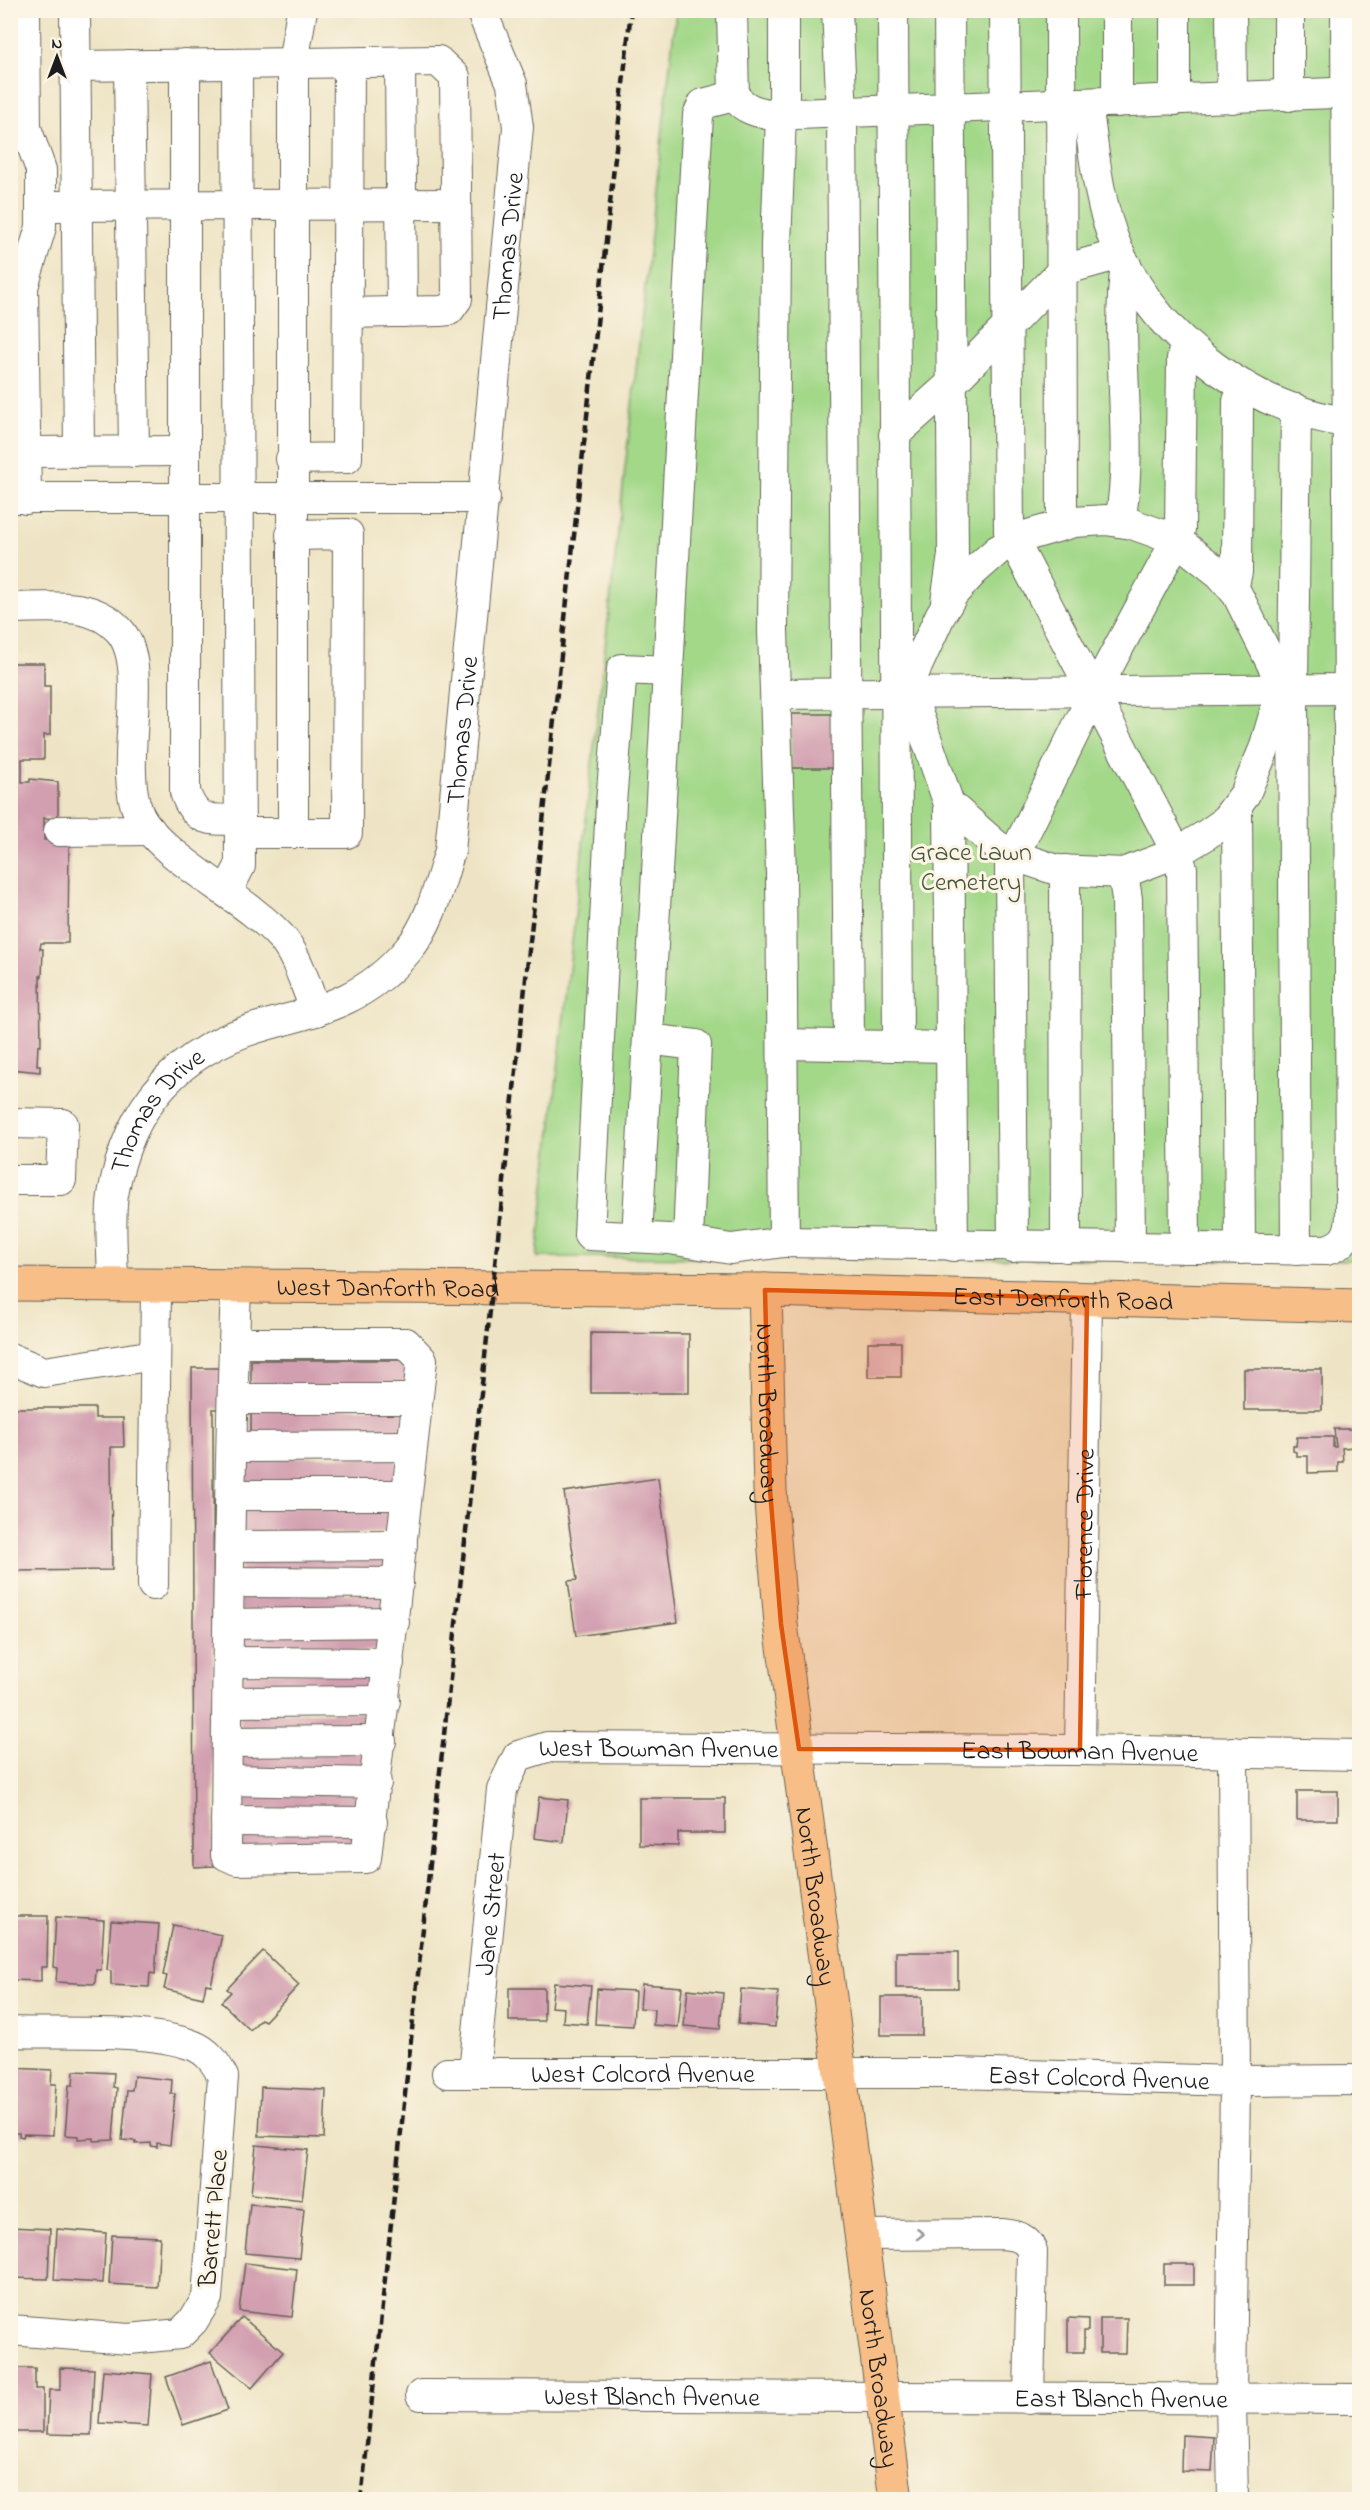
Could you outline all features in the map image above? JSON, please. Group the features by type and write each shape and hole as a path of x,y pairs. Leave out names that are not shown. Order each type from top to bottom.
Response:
{"main road":[{"name":"West Danforth Road","path":"10,1284 765,1290"},
{"name":"East Danforth Road","path":"765,1290 1359,1306"},
{"name":"North Broadway","path":"765,1290 770,1490 781,1624 896,2499"}],"street":[{"path":"25,10 26,128 41,170 41,227 23,287 27,452 18,498 485,498"},
{"path":"75,10 79,452"},
{"path":"293,833 291,459 293,63 302,10"},
{"name":"Thomas Drive","path":"113,1286 113,1197 124,1150 139,1117 162,1084 186,1061 216,1043 252,1029 348,1000 382,976 409,949 432,909 450,851 485,498 518,127 512,84 481,10"},
{"path":"732,10 734,96 741,105 757,112 781,116 1353,93"},
{"path":"784,10 784,103 781,116 776,244 773,607 783,1044 784,1242"},
{"path":"837,10 842,114 849,1045"},
{"path":"893,10 894,435 905,694 898,1046"},
{"path":"946,605 953,555 949,10"},
{"path":"1005,10 1009,532 1094,693 1182,868 1185,1248"},
{"path":"1061,10 1075,103 1106,215 1134,282 1185,345 1216,369 1244,386 1296,409 1354,424"},
{"path":"1117,10 1117,102"},
{"path":"1175,10 1175,100"},
{"path":"1231,10 1232,98"},
{"path":"1289,10 1289,96"},
{"path":"668,671 622,669 600,1017 590,1235 688,1241 731,1249 784,1242 1326,1250 1342,1243 1351,1227 1348,689 1354,424 1353,93 1346,10"},
{"path":"76,66 438,61 455,76 457,300 449,310 348,313"},
{"path":"400,62 402,312"},
{"path":"291,459 347,458 349,63"},
{"path":"185,64 185,792 190,808 204,819 293,833 347,833 348,534 291,534"},
{"path":"227,891 240,866 237,64"},
{"path":"129,65 134,452"},
{"path":"637,1237 698,115 703,104 734,96"},
{"path":"1062,525 1063,270 1075,103"},
{"path":"41,206 456,204"},
{"path":"894,435 952,383 1063,270 1123,259"},
{"path":"1120,522 1125,485 1123,259"},
{"path":"1013,1247 1010,863 1094,693 1176,541 1180,529 1182,359 1185,345"},
{"path":"1233,589 1237,572 1238,401 1244,386"},
{"path":"1296,409 1286,690 1296,1250"},
{"path":"27,452 185,451"},
{"path":"905,694 946,605 974,571 998,550 1062,525 1106,520 1132,524 1176,541 1220,574 1233,589 1252,619 1286,690"},
{"path":"10,608 82,609 100,615 117,627 129,642 133,662 132,782 138,810 159,842 253,910 283,939 315,1011"},
{"path":"776,694 1348,689"},
{"path":"949,804 997,846 1014,854 1065,870 1123,873 1176,853 1223,823 1237,807 1264,749 1277,705 1286,690"},
{"path":"905,694 924,735 949,804 953,1246"},
{"path":"1237,807 1240,1249"},
{"path":"59,831 150,830"},
{"path":"1065,870 1066,1247"},
{"path":"1123,873 1126,899 1130,1248"},
{"path":"648,1040 696,1045 688,1241"},
{"path":"783,1044 951,1047"},
{"path":"10,1124 63,1124 61,1180 10,1180"},
{"path":"153,1584 156,1286"},
{"path":"234,1343 406,1343 422,1360 372,1822 366,1858 237,1860 226,1855 229,1582 234,1343 236,1287"},
{"name":"Florence Drive","path":"1080,1750 1087,1298"},
{"path":"10,1358 12,1361 44,1372 155,1355"},
{"path":"233,1399 417,1399"},
{"path":"232,1447 412,1446"},
{"path":"231,1495 406,1495"},
{"path":"230,1546 402,1545"},
{"path":"229,1582 398,1583"},
{"path":"229,1624 394,1622"},
{"path":"228,1662 389,1663"},
{"path":"228,1702 385,1701"},
{"path":"227,1742 381,1741"},
{"name":"West Bowman Avenue","path":"518,1756 548,1747 799,1749"},
{"name":"East Bowman Avenue","path":"799,1749 1080,1750 1359,1755"},
{"path":"1233,1752 1235,2081 1231,2399 1233,2499"},
{"name":"Jane Street","path":"460,2073 502,1789 518,1756"},
{"path":"227,1780 376,1783"},
{"name":"Barrett Place","path":"10,2032 152,2036 193,2045 214,2059 223,2077 207,2298 193,2321 180,2334 129,2339 10,2330"},
{"name":"West Colcord Avenue","path":"460,2073 839,2075"},
{"name":"East Colcord Avenue","path":"839,2075 956,2073 1235,2081 1359,2079"},
{"path":"861,2235 1020,2236 1029,2244 1032,2251 1029,2399"},
{"name":"West Blanch Avenue","path":"421,2395 884,2398"},
{"name":"East Blanch Avenue","path":"884,2398 1359,2399"}],"highlighted area":[{"path":"765,1290 1087,1298 1080,1750 799,1749 781,1624 770,1490"}],"green space":[{"name":"Grace Lawn Cemetery","path":"676,11 1359,11 1359,1260 537,1257"}],"building":[{"path":"10,663 44,663 44,686 50,686 50,735 44,735 44,759 22,759 22,782 30,782 30,779 58,782 58,819 44,818 44,840 69,840 68,943 41,943 40,949 43,949 42,977 40,976 41,1046 38,1045 37,1065 40,1065 40,1072 10,1069"},
{"path":"791,714 838,714 838,768 791,768"},
{"path":"591,1333 689,1334 689,1393 591,1393"},
{"path":"868,1342 901,1342 901,1377 868,1377"},
{"path":"251,1360 408,1360 408,1388 251,1388"},
{"path":"192,1368 223,1368 224,1409 213,1409 214,1866 194,1867"},
{"path":"1244,1369 1322,1369 1322,1410 1244,1410"},
{"path":"10,1408 95,1408 95,1418 123,1418 124,1447 111,1447 112,1570 10,1571"},
{"path":"251,1408 405,1408 405,1437 251,1437"},
{"path":"1334,1429 1354,1429 1355,1447 1342,1448 1343,1462 1338,1462 1338,1472 1308,1473 1308,1456 1296,1456 1296,1452 1293,1451 1297,1437 1333,1437 1333,1447 1336,1447"},
{"path":"240,1457 397,1457 397,1485 240,1485"},
{"path":"658,1478 678,1622 576,1636 568,1581 577,1580 564,1492"},
{"path":"240,1505 393,1505 393,1533 240,1533"},
{"path":"388,1553 389,1572 241,1573 241,1554"},
{"path":"240,1593 384,1593 384,1612 240,1612"},
{"path":"240,1632 379,1632 379,1651 240,1651"},
{"path":"240,1672 375,1672 375,1690 240,1690"},
{"path":"240,1712 370,1712 370,1730 240,1730"},
{"path":"240,1751 367,1751 367,1770 240,1770"},
{"path":"240,1791 363,1791 363,1810 240,1810"},
{"path":"1297,1791 1338,1791 1338,1820 1297,1820"},
{"path":"539,1797 568,1800 564,1842 534,1838"},
{"path":"639,1798 725,1798 725,1833 678,1833 678,1846 639,1845"},
{"path":"241,1830 358,1830 358,1850 241,1850"},
{"path":"10,1916 48,1916 47,1967 41,1967 41,1981 10,1980"},
{"path":"56,1917 104,1920 101,1970 96,1970 95,1984 56,1982 57,1968 53,1967"},
{"path":"111,1921 159,1924 155,1974 150,1973 149,1987 111,1985 111,1971 107,1970"},
{"path":"173,1925 222,1935 211,1985 206,1984 203,1998 164,1989 167,1976 163,1975"},
{"path":"263,1951 299,1985 265,2021 261,2019 250,2030 221,2002 231,1992 227,1989"},
{"path":"896,1952 958,1952 958,1988 896,1988"},
{"path":"554,1983 591,1986 587,2024 563,2022 564,2008 551,2007"},
{"path":"642,1984 682,1987 678,2027 653,2025 654,2009 640,2008"},
{"path":"509,1988 544,1988 544,2021 509,2021"},
{"path":"597,1989 635,1991 633,2026 595,2024"},
{"path":"688,1989 723,1993 720,2029 684,2026"},
{"path":"741,1989 778,1992 775,2027 738,2024"},
{"path":"881,1997 922,1997 922,2035 881,2035"},
{"path":"13,2068 52,2070 51,2084 56,2084 53,2135 24,2134 23,2137 19,2136 19,2133 10,2133 10,2082"},
{"path":"74,2071 114,2073 113,2087 117,2088 113,2140 94,2141 94,2138 78,2139 78,2136 65,2135 69,2085 73,2085"},
{"path":"134,2076 172,2080 171,2094 175,2094 170,2145 157,2143 157,2147 151,2146 151,2143 135,2144 136,2141 122,2140 127,2090 132,2090"},
{"path":"261,2087 326,2090 324,2138 259,2136"},
{"path":"256,2145 308,2150 302,2200 251,2194"},
{"path":"250,2204 304,2209 299,2258 245,2253"},
{"path":"10,2227 50,2229 48,2279 10,2278"},
{"path":"57,2229 106,2233 103,2283 54,2280"},
{"path":"112,2235 160,2237 157,2287 109,2284"},
{"path":"245,2263 297,2269 292,2317 239,2311"},
{"path":"1164,2264 1194,2264 1194,2285 1164,2285"},
{"path":"242,2317 283,2352 252,2388 210,2353"},
{"path":"1068,2318 1088,2319 1088,2331 1084,2331 1084,2352 1068,2352"},
{"path":"1100,2318 1127,2318 1126,2353 1100,2353"},
{"path":"211,2361 228,2410 183,2425 166,2377"},
{"path":"10,2368 35,2368 35,2389 43,2389 43,2432 10,2432"},
{"path":"60,2368 94,2369 91,2435 47,2434 49,2390 60,2390"},
{"path":"103,2370 152,2374 148,2426 99,2423"},
{"path":"1182,2435 1214,2437 1212,2472 1181,2471"}],"railway":[{"path":"361,2500 631,10"}]}
